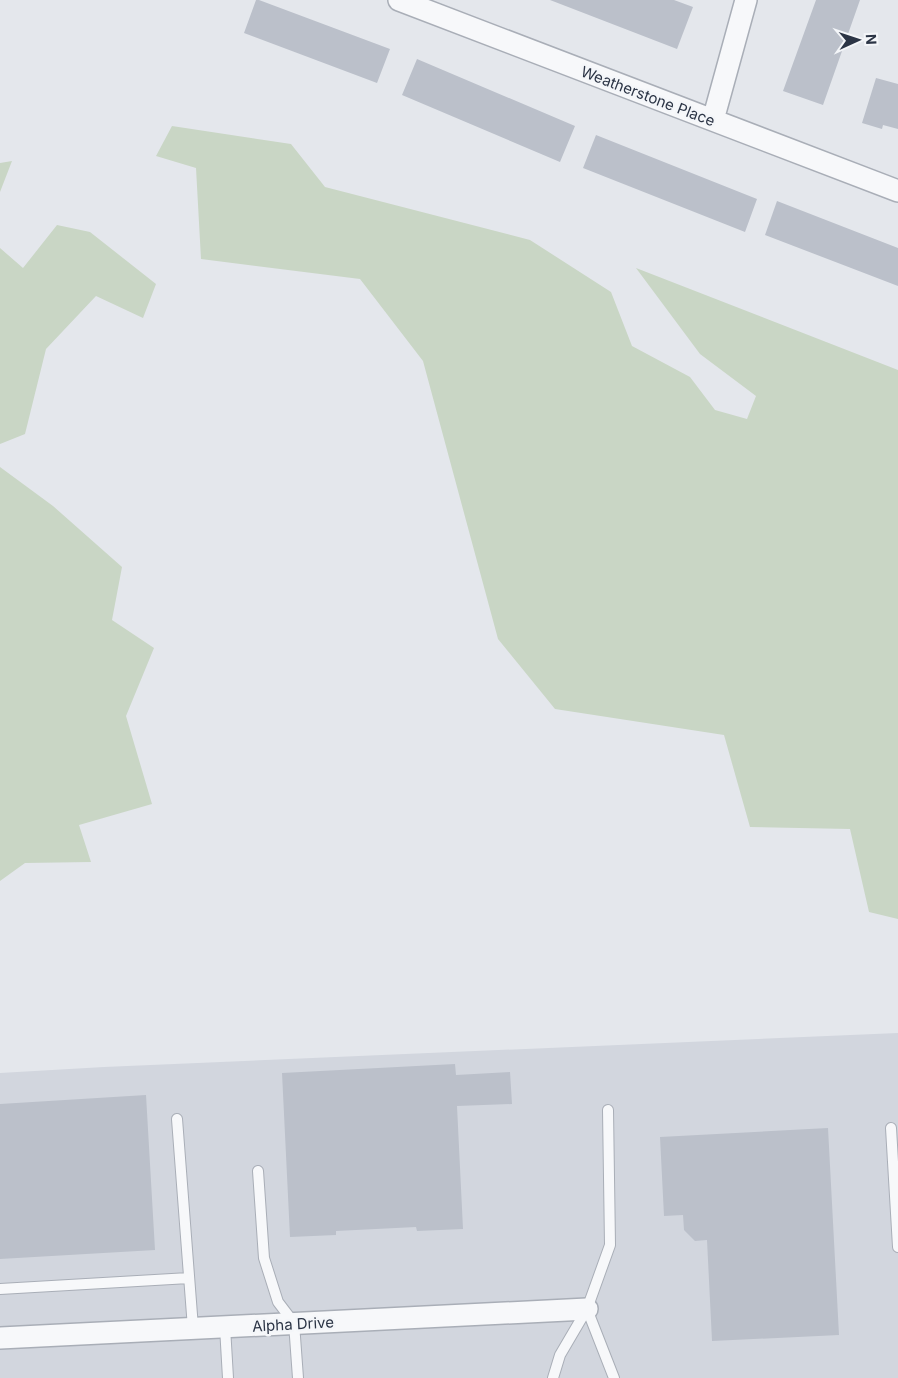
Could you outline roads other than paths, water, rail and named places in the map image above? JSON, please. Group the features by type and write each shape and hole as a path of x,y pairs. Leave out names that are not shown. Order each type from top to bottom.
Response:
{"street":[{"name":"Weatherstone Place","path":"399,0 898,191"},
{"path":"713,120 746,0"},
{"name":"Alpha Drive","path":"0,1338 587,1309"}],"lane":[{"path":"553,1378 560,1355 587,1309 610,1245 608,1110"},
{"path":"177,1119 193,1328"},
{"path":"891,1128 898,1247"},
{"path":"258,1171 264,1258 278,1302 294,1323 298,1378"},
{"path":"0,1289 189,1278"},
{"path":"587,1309 614,1378"},
{"path":"225,1327 228,1378"}]}
